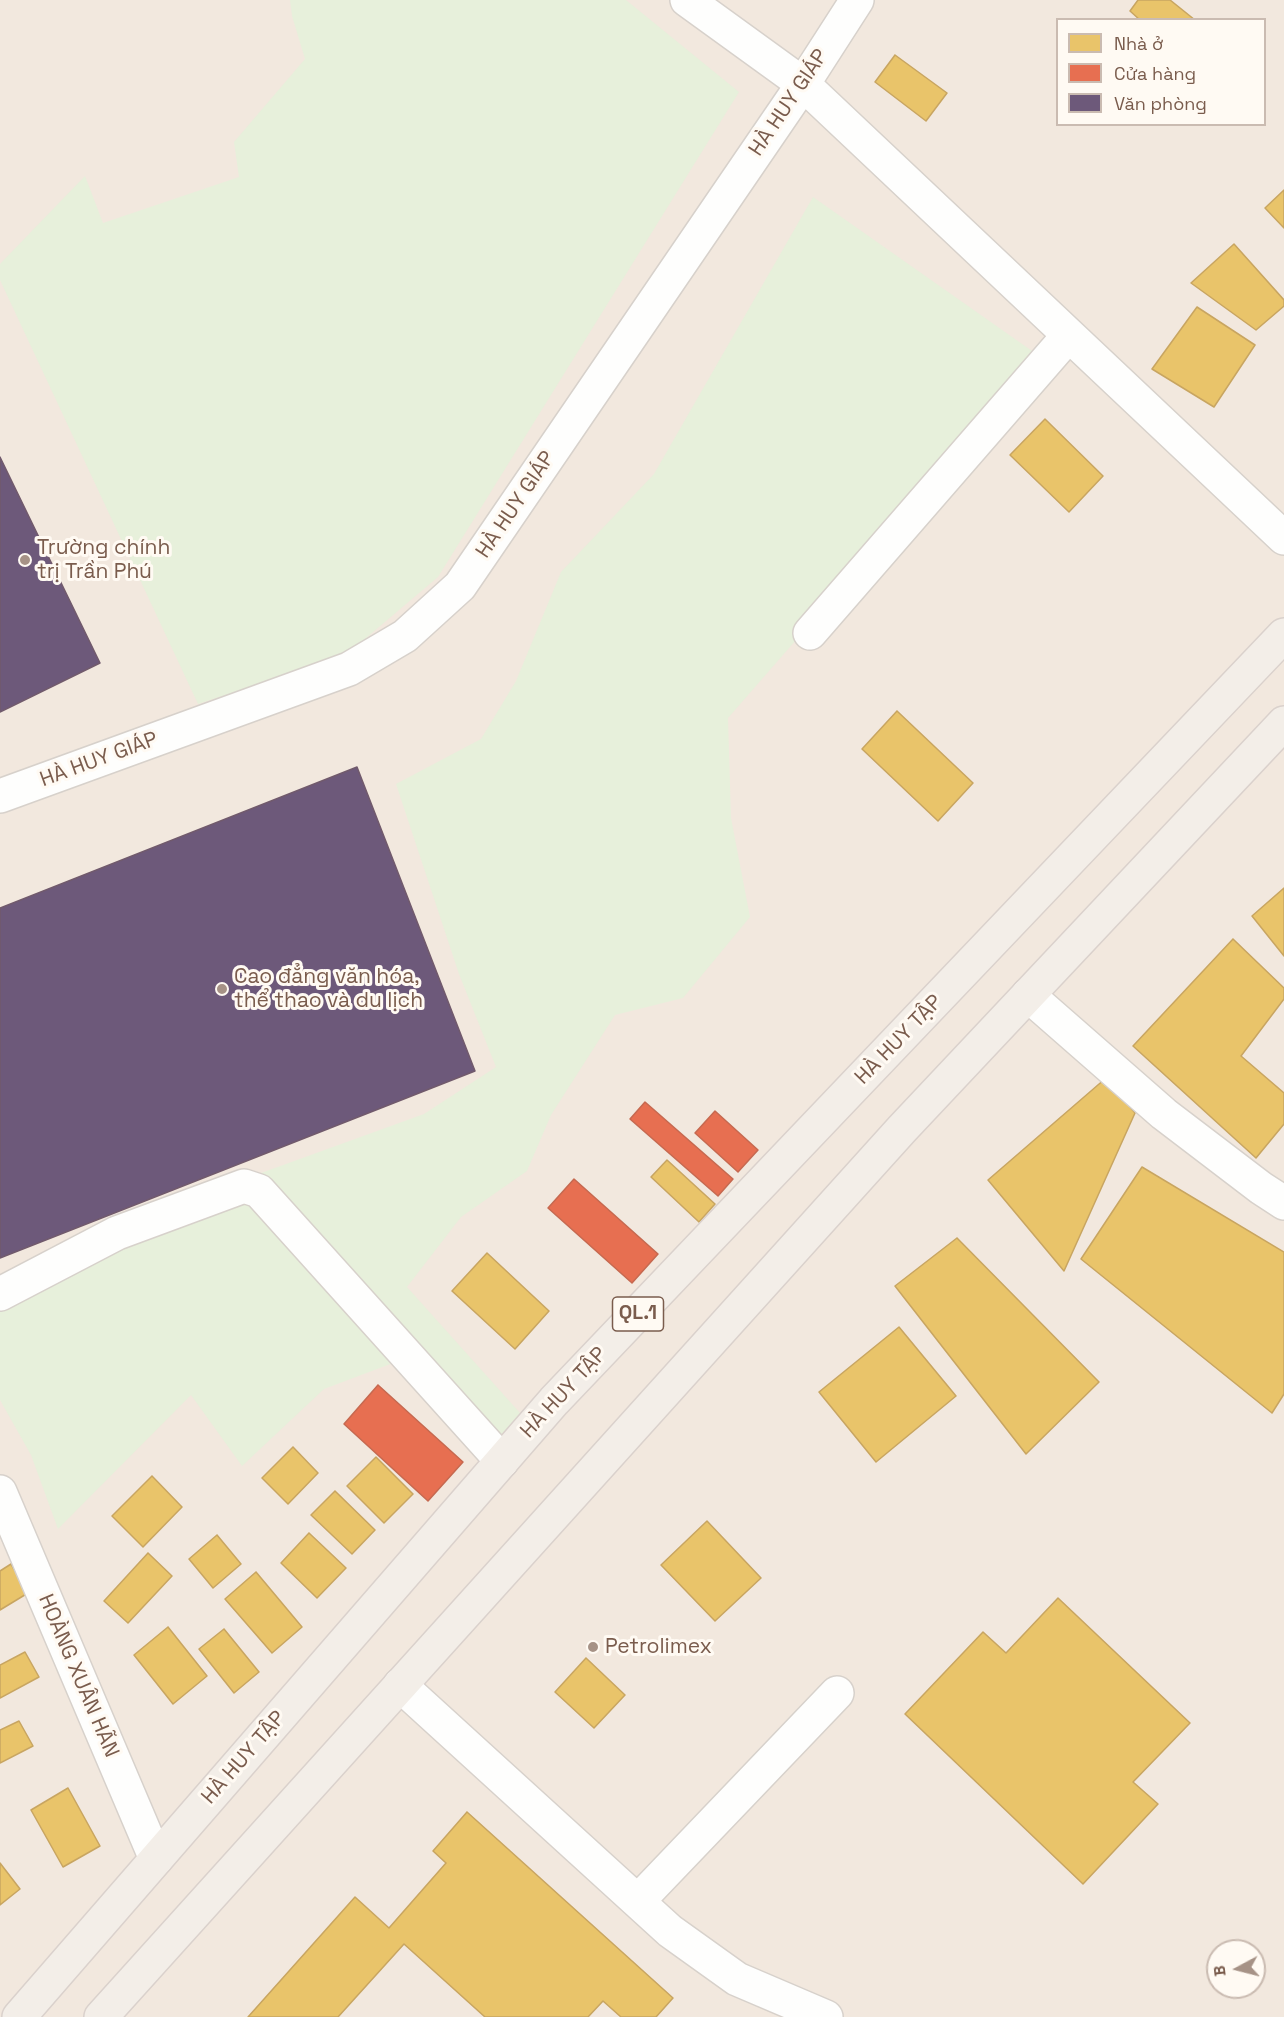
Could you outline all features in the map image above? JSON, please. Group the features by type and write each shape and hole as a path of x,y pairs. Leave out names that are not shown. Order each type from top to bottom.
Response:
{"main road":[{"name":"HÀ HUY TẬP","path":"18,2017 554,1401 1284,635"},
{"path":"101,2017 902,1129 1284,723"}],"street":[{"path":"687,0 803,84 1284,538"},
{"name":"HÀ HUY GIÁP","path":"0,796 349,669 405,636 460,586 803,84 857,0"},
{"path":"810,633 1069,335"},
{"path":"1028,995 1164,1114 1284,1203"},
{"path":"0,1294 117,1233 244,1186 260,1191 502,1461"},
{"name":"HOÀNG XUÂN HÃN","path":"0,1492 156,1860"},
{"path":"400,1685 669,1931 737,1979 826,2017"},
{"path":"638,1901 837,1693"}],"shaded area":[{"path":"0,0 1284,0 1284,2017 0,2017"}],"green space":[{"path":"290,0 626,0 739,92 438,577 353,649 295,672 198,704 0,280 0,264 85,176 103,223 239,177 234,142 305,59 292,16"},
{"path":"813,197 1042,358 728,718 731,818 750,917 683,998 615,1015 551,1115 527,1171 461,1217 407,1287 538,1433 507,1460 401,1360 324,1389 242,1466 191,1395 58,1529 31,1455 0,1400 0,1289 170,1206 424,1114 496,1067 459,974 396,784 481,739 516,681 561,572 654,474"}],"building: Nhà ở":[{"path":"1138,0 1170,0 1192,18 1138,18 1130,11"},
{"path":"895,55 947,93 926,121 875,82"},
{"path":"1284,190 1284,228 1265,208"},
{"path":"1234,244 1284,300 1284,306 1256,330 1191,283"},
{"path":"1197,307 1255,345 1214,407 1152,369"},
{"path":"1045,419 1103,476 1069,512 1010,455"},
{"path":"897,711 973,783 938,821 862,749"},
{"path":"1284,888 1284,956 1252,916"},
{"path":"1233,939 1284,988 1284,999 1241,1056 1284,1093 1284,1124 1256,1158 1133,1046"},
{"path":"1106,1078 1135,1113 1064,1271 988,1180"},
{"path":"667,1160 715,1204 699,1222 651,1177"},
{"path":"1142,1167 1284,1252 1284,1394 1272,1413 1081,1259"},
{"path":"957,1238 1099,1382 1026,1454 895,1286"},
{"path":"487,1253 549,1311 515,1349 452,1291"},
{"path":"899,1327 956,1396 876,1462 819,1392"},
{"path":"293,1447 318,1473 288,1504 262,1478"},
{"path":"376,1457 413,1494 384,1523 347,1486"},
{"path":"152,1476 182,1507 143,1547 112,1516"},
{"path":"335,1491 375,1530 352,1554 311,1515"},
{"path":"707,1521 761,1578 715,1621 661,1565"},
{"path":"309,1533 346,1568 317,1598 281,1563"},
{"path":"217,1535 241,1564 213,1588 189,1559"},
{"path":"148,1553 172,1576 128,1623 104,1601"},
{"path":"11,1564 28,1593 0,1610 0,1571"},
{"path":"256,1572 302,1627 272,1653 225,1599"},
{"path":"1058,1598 1190,1723 1133,1782 1158,1804 1083,1884 905,1714 983,1632 1006,1653"},
{"path":"168,1627 207,1676 173,1704 134,1655"},
{"path":"224,1629 259,1672 234,1693 199,1649"},
{"path":"25,1652 39,1677 0,1698 0,1665"},
{"path":"586,1658 625,1695 594,1728 555,1692"},
{"path":"19,1721 33,1746 0,1763 0,1730"},
{"path":"68,1788 100,1846 63,1867 31,1810"},
{"path":"467,1812 673,1998 656,2017 621,2017 603,2001 588,2017 485,2017 404,1944 338,2017 248,2017 355,1897 389,1928 446,1863 433,1851"},
{"path":"0,1863 20,1889 0,1905"}],"building: Cửa hàng":[{"path":"645,1102 733,1179 718,1196 630,1119"},
{"path":"715,1111 758,1150 738,1172 695,1133"},
{"path":"574,1179 658,1254 632,1283 548,1208"},
{"path":"378,1385 463,1462 428,1501 344,1424"}],"building: Văn phòng":[{"name":"Trường chính trị Trần Phú","path":"0,457 100,663 0,712"},
{"name":"Cao đẳng văn hóa, thể thao và du lịch","path":"357,767 475,1071 0,1258 0,908"}],"place":[{"name":"Trường chính trị Trần Phú","path":"25,560"},
{"name":"Cao đẳng văn hóa, thể thao và du lịch","path":"222,989"},
{"name":"Petrolimex","path":"593,1647"}]}
